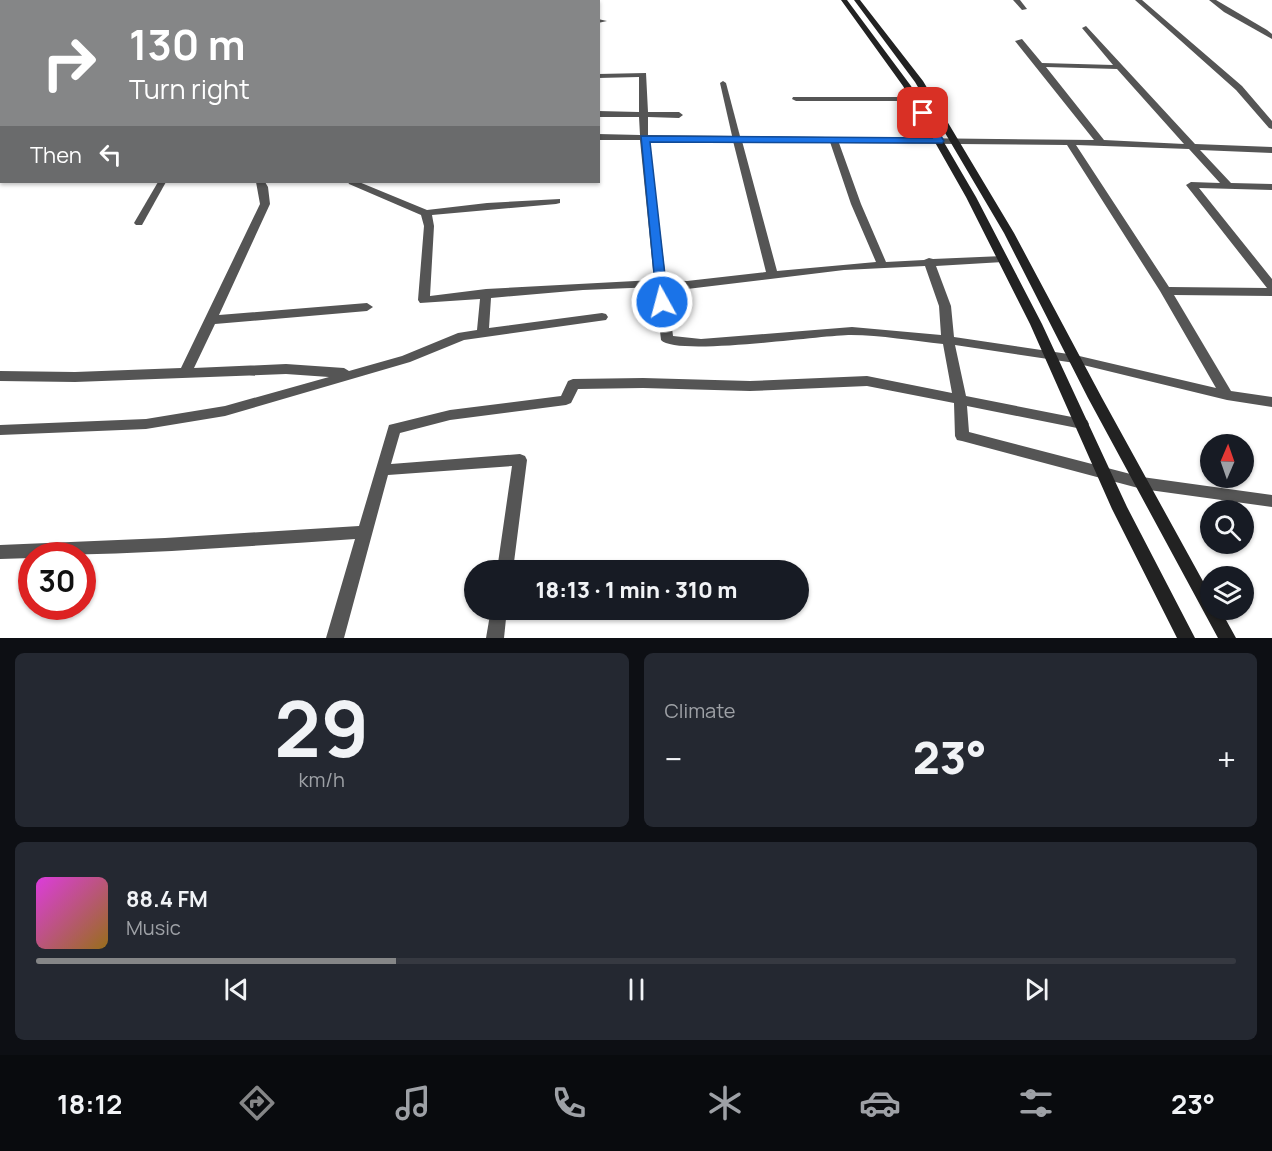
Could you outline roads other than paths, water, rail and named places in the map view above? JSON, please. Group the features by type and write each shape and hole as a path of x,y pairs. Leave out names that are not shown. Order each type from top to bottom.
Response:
{"street":[{"path":"844,0 874,38 915,99 1003,260 1051,356 1104,474 1186,638"},
{"path":"857,0 900,53 1009,233 1200,589"},
{"path":"1016,0 1024,9"},
{"path":"1138,0 1239,88 1272,126"},
{"path":"1212,0 1233,16 1249,20 1272,37"},
{"path":"1086,28 1228,186"},
{"path":"1019,41 1101,143"},
{"path":"1040,65 1119,67"},
{"path":"600,76 643,75 644,138 667,340 700,343 852,330 948,340 1075,359 1227,395 1272,402"},
{"path":"600,114 678,115"},
{"path":"600,137 1070,142 1272,150"},
{"path":"737,140 773,276"},
{"path":"834,140 856,204 882,264"},
{"path":"1070,142 1166,291 1227,395"},
{"path":"185,374 265,204 261,183"},
{"path":"354,183 426,213 556,201"},
{"path":"1272,188 1191,185 1272,287"},
{"path":"426,213 429,226 424,300 583,286 659,283 687,285 882,264 1003,260"},
{"path":"929,261 945,306 948,340 960,398 962,436 1142,483 1272,501"},
{"path":"1166,291 1272,292"},
{"path":"483,333 486,293"},
{"path":"210,320 367,307"},
{"path":"0,430 146,424 225,411 406,359 462,336 602,317"},
{"path":"0,376 75,377 286,369 351,373"},
{"path":"335,638 394,429 450,415 567,400 573,384 750,386 867,381 1082,424"},
{"path":"382,470 520,460 506,560"},
{"path":"0,552 165,545 364,532"},
{"path":"495,638 497,620"},
{"path":"1217,620 1227,638"}],"lane":[{"path":"723,83 737,140"},
{"path":"796,99 915,99"},
{"path":"139,223 161,183"}]}
